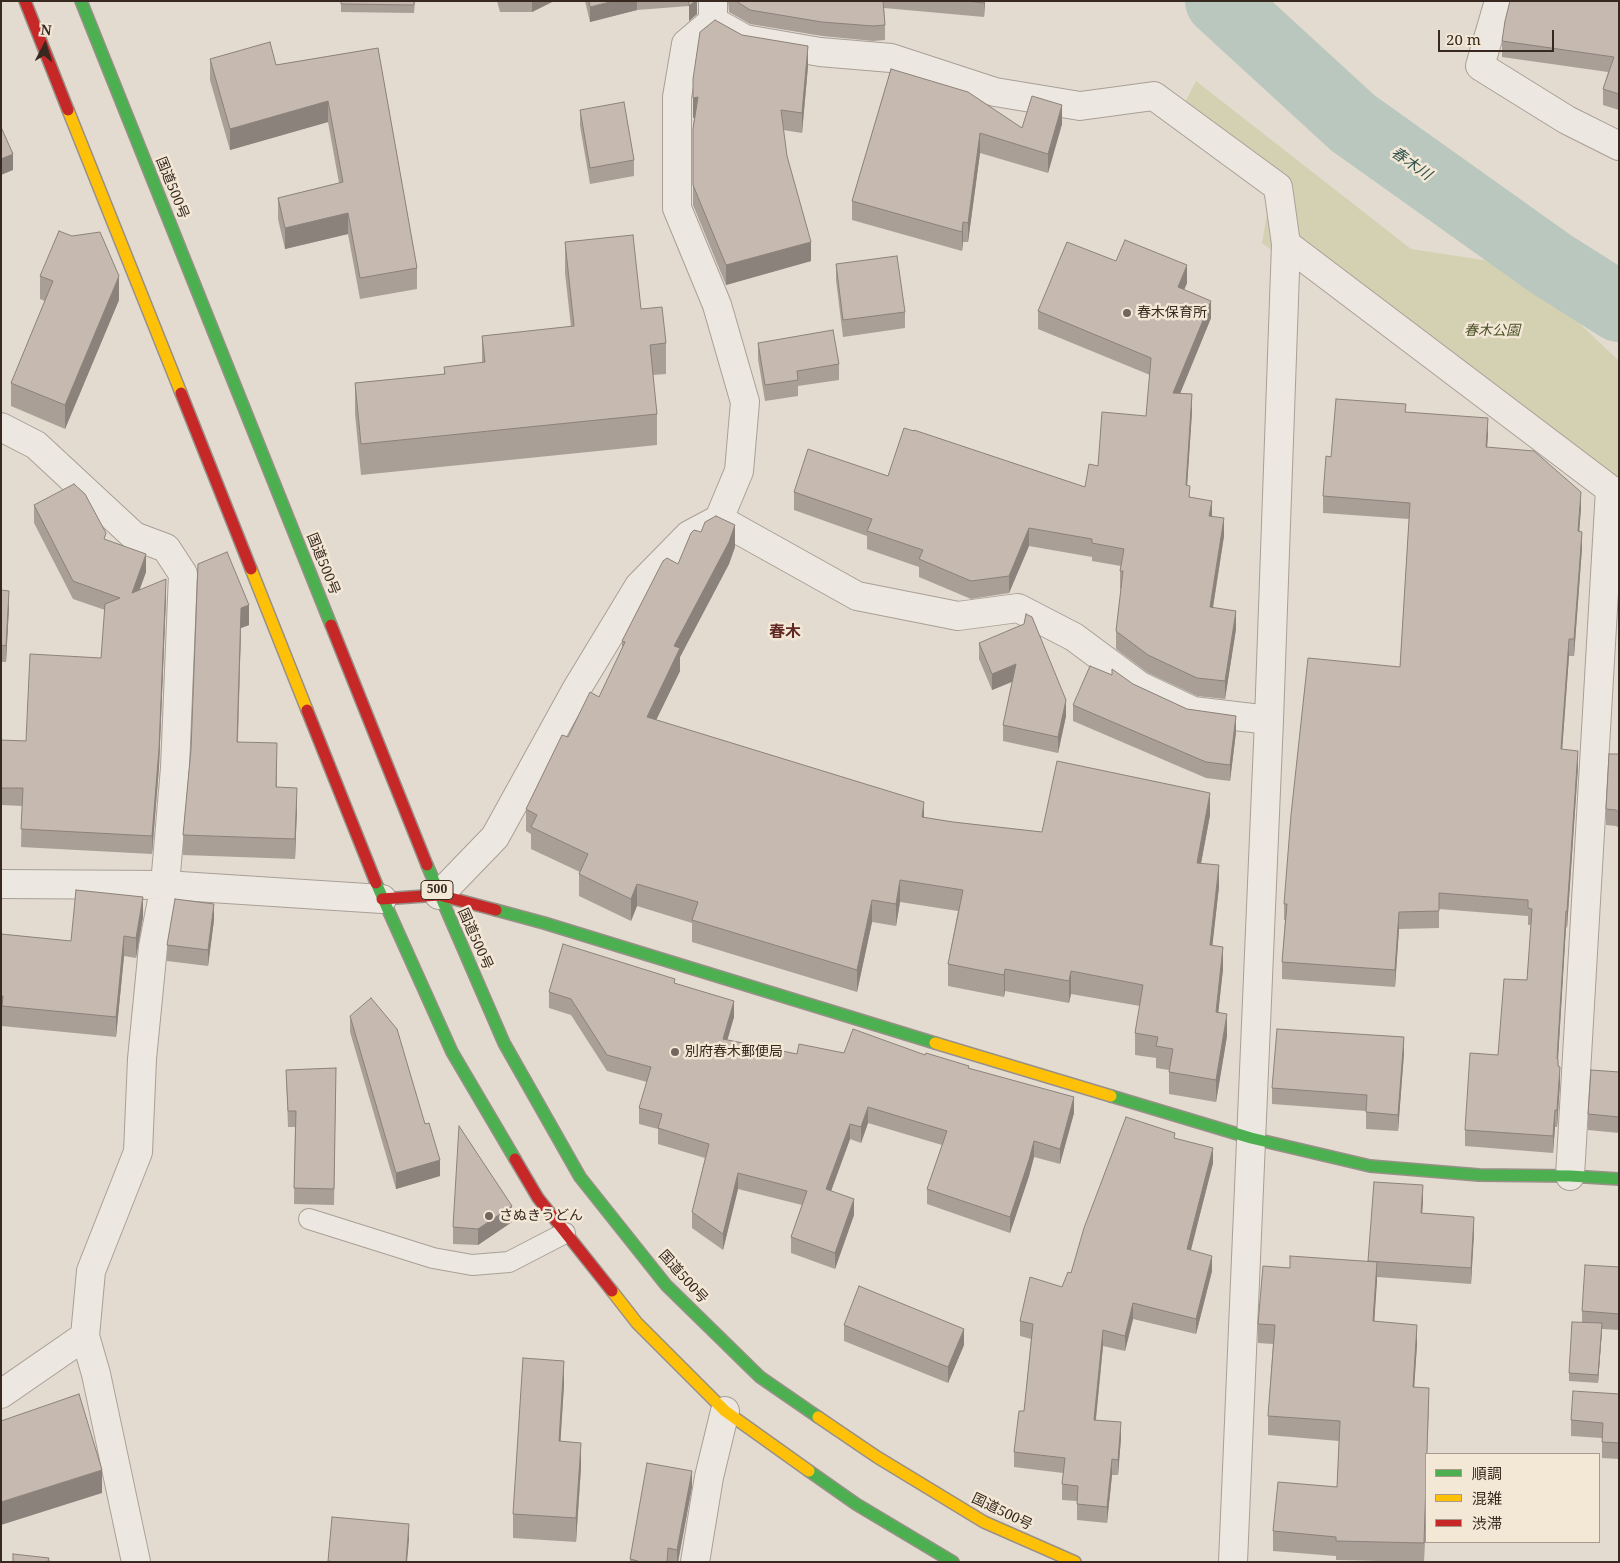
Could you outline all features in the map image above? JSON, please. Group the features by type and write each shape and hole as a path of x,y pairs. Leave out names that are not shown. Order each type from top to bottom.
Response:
{"main road":[{"path":"25,1 382,899 452,1052 538,1198 637,1323 725,1410 856,1504 953,1562"},
{"name":"国道500号","path":"81,1 439,895 504,1044 580,1177 666,1285 760,1378 877,1457 984,1522 1075,1562"},
{"path":"382,899 439,895 544,922 664,961 1251,1138 1370,1166 1479,1175 1570,1176 1619,1179"}],"street":[{"path":"1499,1 1480,66 1567,120 1619,146"},
{"path":"439,895 495,837 576,690 639,586 689,535 720,518 739,471 745,402 716,305 677,208 677,98 686,44 713,11 745,39 820,52 891,58 995,92 1080,106 1154,96 1278,188 1286,244 1269,720 1233,1562"},
{"path":"1286,244 1614,493 1570,1176"},
{"path":"1,427 36,445 134,536 166,548 183,574 175,768 165,886 153,947 142,1059 138,1152 91,1270 85,1336 96,1374 136,1562"},
{"path":"720,518 857,596 958,616 1018,608 1074,637 1140,686 1193,711 1269,720"},
{"path":"1,884 165,886 382,899"},
{"path":"1,1394 85,1336"},
{"path":"695,1562 709,1477 725,1410"}],"lane":[{"path":"309,1219 433,1258 472,1264 509,1262 565,1233"}],"green space":[{"name":"春木公園","path":"1196,81 1411,249 1516,265 1619,361 1619,506 1262,243 1271,190 1176,119"}],"building":[{"path":"341,1 414,1 414,5 341,4"},
{"path":"589,1 614,1 590,7"},
{"path":"736,1 883,1 885,25 873,26 822,22 750,10"},
{"path":"967,1 984,1 984,3"},
{"path":"1510,1 1619,1 1619,94 1603,89 1614,57 1502,41"},
{"path":"715,20 742,35 808,46 802,113 781,110 787,156 811,242 726,265 693,185 693,129 698,97 693,98 693,79 700,32"},
{"path":"270,42 276,65 378,48 417,268 360,278 348,213 285,228 278,198 343,182 328,101 230,129 210,59"},
{"path":"891,69 968,92 1022,128 1032,96 1062,105 1048,154 980,133 968,223 963,222 962,232 852,201"},
{"path":"624,102 634,160 590,168 580,110"},
{"path":"1,127 13,154 1,159"},
{"path":"59,231 72,236 100,232 119,276 65,405 11,383 53,281 40,276"},
{"path":"633,235 641,309 662,307 666,343 650,345 657,414 361,444 355,383 445,374 444,367 485,362 482,336 574,326 565,242"},
{"path":"1125,240 1187,265 1178,287 1211,301 1173,393 1192,394 1186,485 1190,486 1189,497 1212,501 1209,516 1224,518 1210,607 1236,611 1225,681 1197,678 1148,655 1116,631 1123,571 1120,571 1124,549 1092,543 1092,539 1029,528 1009,576 971,581 919,559 923,550 867,531 872,519 794,492 808,449 888,476 904,428 1085,487 1089,464 1098,466 1102,412 1146,416 1151,358 1038,311 1067,242 1116,261"},
{"path":"897,256 905,312 843,320 836,264"},
{"path":"833,330 839,364 797,371 798,380 765,385 758,343"},
{"path":"1336,399 1406,404 1405,412 1488,418 1486,447 1534,451 1581,492 1578,531 1582,532 1574,639 1569,639 1561,749 1578,751 1557,1059 1558,1066 1560,1067 1553,1136 1465,1130 1470,1053 1498,1055 1504,979 1527,980 1532,909 1528,908 1528,900 1439,893 1439,911 1399,912 1395,970 1282,962 1287,904 1284,904 1291,815 1308,658 1400,667 1410,503 1323,496 1326,456 1331,457"},
{"path":"74,484 85,494 106,533 104,539 146,554 132,593 166,579 159,749 152,836 21,829 23,788 1,788 1,740 26,741 30,654 101,658 105,604 120,598 73,581 34,505"},
{"path":"716,516 735,525 729,542 674,646 680,648 647,717 924,802 922,817 953,822 1042,832 1057,761 1210,793 1197,863 1219,865 1210,945 1223,947 1216,1012 1227,1014 1216,1080 1169,1072 1173,1049 1156,1046 1158,1037 1135,1033 1143,985 1071,971 1069,981 1005,969 1004,975 948,964 963,890 900,880 896,904 872,900 857,970 692,920 698,902 637,884 631,899 579,874 588,854 531,827 537,815 526,809 562,735 568,737 590,692 599,697 625,642 622,641 663,561 667,558 678,564 691,533 694,530 701,532 705,522"},
{"path":"227,552 249,605 241,608 237,742 277,743 276,787 297,788 295,839 183,835 191,749 198,564"},
{"path":"1,590 9,591 6,646 1,645"},
{"path":"1026,614 1032,617 1066,700 1058,737 1003,725 1016,664 992,674 979,643 1024,624"},
{"path":"1090,666 1112,675 1112,669 1133,684 1187,709 1236,716 1230,765 1206,762 1073,705"},
{"path":"1609,754 1619,754 1619,812 1606,809"},
{"path":"76,890 143,897 136,938 124,936 116,1017 2,1006 1,934 71,941"},
{"path":"175,899 214,904 208,950 167,945"},
{"path":"563,944 675,979 674,983 734,1001 723,1039 797,1054 799,1044 844,1053 853,1029 925,1055 926,1053 969,1066 968,1068 1074,1097 1060,1149 1034,1141 1010,1217 927,1189 947,1131 868,1107 861,1127 850,1124 826,1189 854,1199 835,1253 791,1237 807,1191 738,1173 723,1234 692,1212 709,1144 658,1128 662,1114 639,1108 651,1067 607,1055 571,999 549,992"},
{"path":"371,998 397,1029 425,1124 429,1123 440,1160 396,1173 350,1016"},
{"path":"1277,1029 1404,1037 1398,1115 1366,1112 1367,1095 1272,1088"},
{"path":"336,1068 334,1189 294,1188 296,1111 288,1111 286,1070"},
{"path":"1591,1070 1619,1072 1619,1117 1588,1114"},
{"path":"1126,1117 1175,1133 1174,1138 1213,1148 1187,1249 1212,1256 1196,1319 1133,1303 1125,1336 1103,1330 1094,1420 1121,1422 1118,1460 1112,1459 1107,1507 1077,1504 1078,1486 1062,1484 1065,1458 1014,1452 1019,1411 1024,1411 1033,1324 1020,1321 1030,1277 1062,1287 1068,1272 1071,1273 1084,1228"},
{"path":"459,1126 512,1206 478,1229 453,1227"},
{"path":"1374,1182 1423,1185 1421,1213 1474,1217 1471,1268 1368,1261"},
{"path":"1290,1256 1377,1262 1373,1321 1417,1325 1413,1387 1429,1388 1427,1453 1425,1453 1424,1543 1336,1541 1336,1537 1273,1531 1278,1482 1337,1487 1340,1421 1268,1416 1275,1325 1258,1324 1263,1266 1290,1268"},
{"path":"1585,1265 1619,1267 1619,1314 1582,1311"},
{"path":"859,1286 964,1329 948,1367 844,1325"},
{"path":"1572,1322 1602,1323 1598,1375 1569,1373"},
{"path":"523,1358 564,1361 559,1441 581,1443 576,1518 513,1514"},
{"path":"1573,1391 1619,1394 1619,1443 1602,1442 1603,1423 1571,1420"},
{"path":"79,1394 102,1470 1,1502 1,1421"},
{"path":"647,1463 692,1471 677,1550 668,1548 667,1562 638,1562 630,1559"},
{"path":"332,1517 409,1524 406,1562 328,1561"},
{"path":"13,1554 49,1558 48,1561 57,1562 13,1562"}],"waterway":[{"name":"春木川","path":"1220,1 1353,123 1551,264 1619,307"}],"traffic: fast":[{"path":"81,1 331,625"},
{"path":"427,865 504,1043 580,1177 666,1285 760,1377 818,1417"},
{"path":"376,883 452,1052 515,1159"},
{"path":"496,910 935,1043"},
{"path":"1111,1096 1251,1138 1370,1166 1479,1175 1570,1176 1619,1179"},
{"path":"809,1471 856,1504 953,1562"}],"traffic: slow":[{"path":"68,110 181,393"},
{"path":"251,569 307,710"},
{"path":"935,1043 1111,1096"},
{"path":"612,1291 637,1323 725,1411 809,1471"},
{"path":"818,1417 877,1457 984,1522 1075,1562"}],"traffic: jam":[{"path":"25,1 68,110"},
{"path":"181,393 251,569"},
{"path":"331,625 427,865"},
{"path":"307,710 376,883"},
{"path":"382,899 439,895 496,910"},
{"path":"515,1159 538,1198 612,1291"}],"place":[{"name":"春木保育所","path":"1127,313"},
{"name":"別府春木郵便局","path":"675,1052"},
{"name":"さぬきうどん","path":"489,1216"}],"district":[{"name":"春木","path":"785,632"}]}
